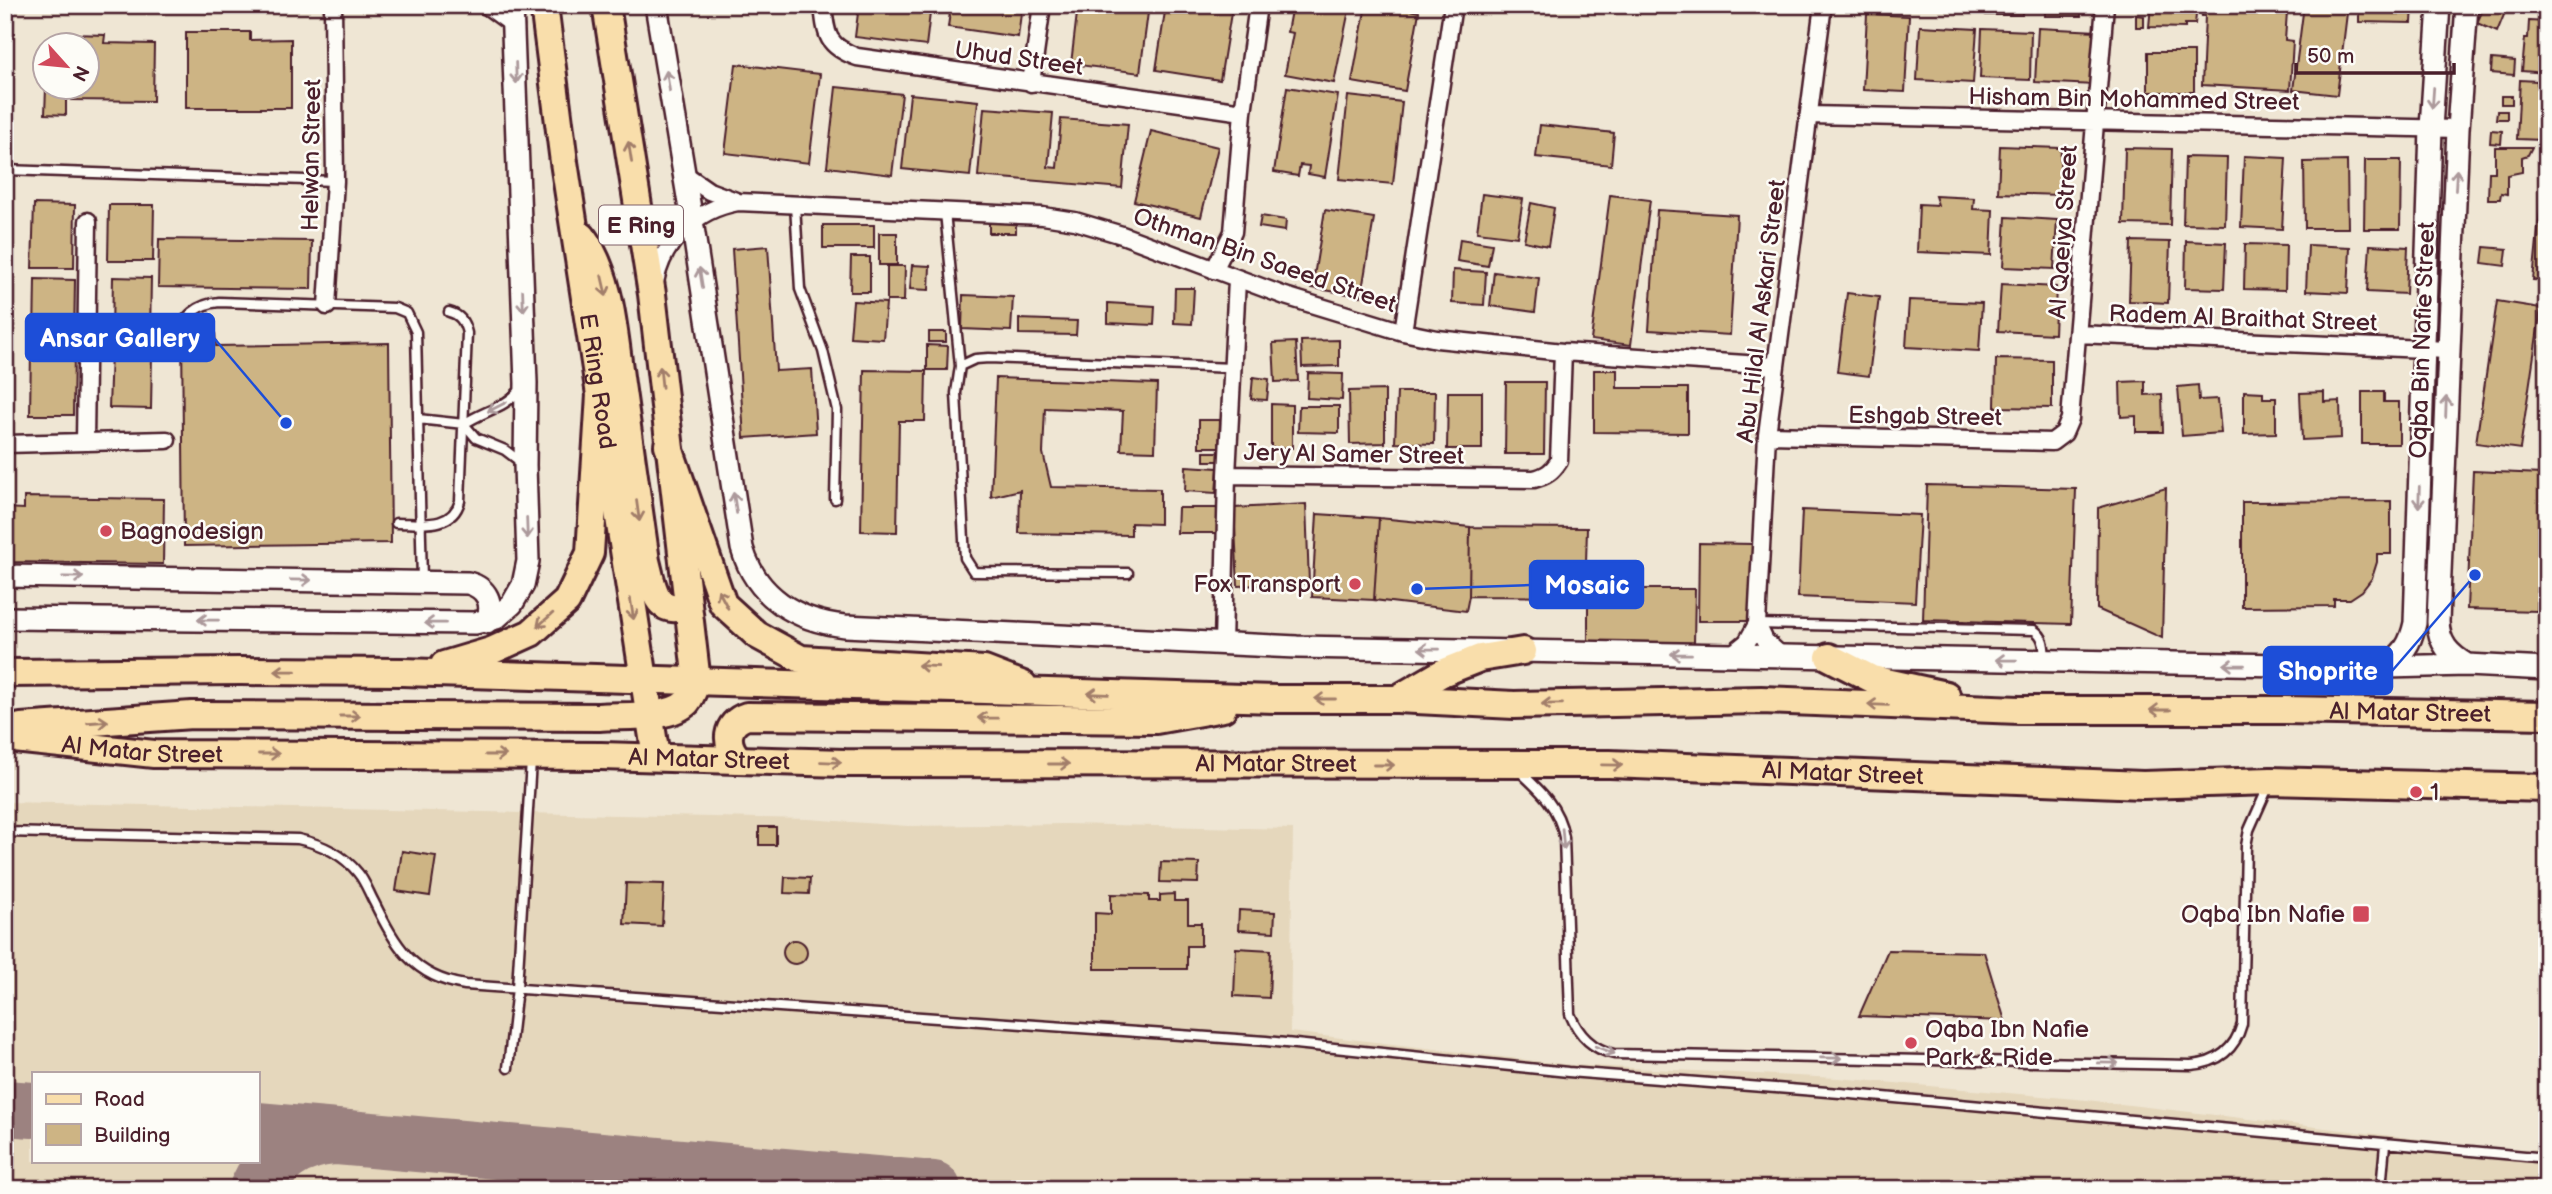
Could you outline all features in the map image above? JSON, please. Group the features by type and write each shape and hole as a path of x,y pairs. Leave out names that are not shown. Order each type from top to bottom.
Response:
{"main road":[{"name":"E Ring Road","path":"544,5 564,162 656,757"},
{"name":"E Ring","path":"606,5 652,294 697,682"},
{"path":"574,226 594,253 612,319 646,561 656,595 663,605 671,608 688,605"},
{"path":"402,672 462,661 501,647 531,633 566,601 590,553 600,396"},
{"path":"668,445 723,604 757,635 801,659 984,670 1041,692"},
{"path":"1397,699 1442,673 1480,658 1523,651"},
{"path":"1829,657 1857,673 1880,681 2020,710"},
{"name":"Al Matar Street","path":"5,673 402,672 1275,699 1397,699 1514,705 1761,700 2020,710 2284,710 2547,715"},
{"path":"5,728 192,715 599,717 649,714 671,712 687,701 697,682"},
{"path":"738,759 731,752 728,738 733,724 739,718 747,716 1156,720 1275,699"},
{"name":"Al Matar Street","path":"5,738 154,754 532,755 845,763 1513,766 1610,764 2143,785 2271,781 2541,791"}],"street":[{"name":"Helwan Street","path":"327,306 335,181 333,5"},
{"path":"5,618 487,622 505,612 518,596 528,561 526,383 513,16 486,5"},
{"path":"656,5 692,221"},
{"name":"Uhud Street","path":"823,5 829,40 838,50 877,61 1243,112"},
{"path":"1031,83 1042,5"},
{"path":"1214,270 1233,232 1243,112 1258,5"},
{"path":"1403,332 1453,5"},
{"name":"Abu Hilal Al Askari Street","path":"1756,624 1767,435 1824,5"},
{"name":"Al Qaeiya Street","path":"2070,419 2105,5"},
{"name":"Oqba Bin Nafie Street","path":"2386,667 2403,653 2412,641 2416,623 2431,128 2439,5"},
{"name":"Oqba Bin Nafie Street","path":"2467,5 2458,129 2438,634 2443,646 2452,656 2468,665"},
{"name":"Hisham Bin Mohammed Street","path":"1809,115 2458,129"},
{"name":"Othman Bin Saeed Street","path":"683,173 709,191 738,202"},
{"name":"Othman Bin Saeed Street","path":"652,294 656,273 677,236 692,221 714,208 738,202 1044,216 1075,221 1122,235 1237,280 1403,332 1437,340 1563,352 1776,366"},
{"path":"85,442 88,221"},
{"name":"Al Matar Street","path":"692,221 746,562 760,587 782,605 812,620 845,626 1223,645 2386,667 2468,665 2546,669"},
{"name":"Jery Al Samer Street","path":"1237,280 1227,475 1534,479 1545,476 1553,471 1559,461 1563,352"},
{"name":"Radem Al Braithat Street","path":"2078,334 2448,350"},
{"name":"Eshgab Street","path":"1767,435 2052,442 2064,433 2070,419"},
{"path":"5,444 167,440"},
{"path":"1223,645 1227,475"},
{"path":"5,576 468,583 483,590 490,605 487,622"},
{"path":"1731,655 1747,642 1756,624"},
{"path":"1756,624 1765,641 1782,656"}],"lane":[{"path":"5,170 335,181"},
{"path":"795,205 800,289 823,351 837,410 835,499"},
{"path":"945,211 960,366 956,393 965,558 974,572 1128,573"},
{"path":"180,337 182,322 207,303 395,308 407,313 416,332 422,582"},
{"path":"396,523 442,522 458,508 467,333 464,322 457,314 449,312"},
{"path":"960,366 975,359 989,358 1233,368"},
{"path":"418,419 464,424 505,404 526,383"},
{"path":"464,424 476,438 505,450 525,465"},
{"path":"1756,624 2034,630 2041,634 2045,661"},
{"path":"2546,669 2547,645"},
{"path":"508,1068 517,988 532,755"},
{"path":"1513,766 1539,789 1561,819 1564,837 1570,1014 1574,1024 1589,1042 1604,1052 1614,1054 2191,1065 2211,1061 2230,1048 2242,1024 2246,846 2249,831 2271,781"},
{"path":"5,832 298,839 311,842 343,858 360,875 388,930 418,967 439,979 453,983 1266,1041 1568,1072 1840,1093 2547,1158"},
{"path":"2381,1189 2385,1144"}],"shaded area":[{"path":"5,802 808,819 908,826 1066,824 1293,829 1290,1032 1570,1065 1838,1078 2087,1100 2486,1147 2547,1150 2547,1189 5,1189"}],"building":[{"path":"859,5 931,5 926,46 855,37"},
{"path":"951,5 1022,5 1018,37 948,27"},
{"path":"1078,5 1149,5 1140,73 1071,64"},
{"path":"1166,5 1232,7 1220,80 1156,70"},
{"path":"1292,5 1350,5 1334,83 1285,74 1293,33 1287,32"},
{"path":"1366,5 1384,5 1419,12 1405,91 1352,82"},
{"path":"1986,5 2022,5 2022,15 1986,15"},
{"path":"2045,5 2081,5 2081,16 2045,16"},
{"path":"2151,5 2197,5 2195,24 2185,24 2185,28 2149,27"},
{"path":"2202,5 2295,5 2295,12 2287,12 2285,40 2293,41 2290,90 2202,85 2205,16 2202,16"},
{"path":"2304,5 2348,5 2337,95 2293,90"},
{"path":"2359,5 2413,5 2412,23 2359,22"},
{"path":"2485,5 2508,5 2497,32 2477,23"},
{"path":"1867,14 1909,16 1905,92 1863,90"},
{"path":"2136,15 2144,16 2144,27 2136,27"},
{"path":"2529,21 2547,22 2547,73 2522,71"},
{"path":"1920,26 1977,29 1973,83 1917,80"},
{"path":"2038,28 2097,31 2094,85 2035,82"},
{"path":"1982,29 2031,31 2030,80 1980,78"},
{"path":"186,32 250,32 250,40 291,39 291,108 186,108"},
{"path":"102,35 105,35 104,43 154,44 153,101 102,100"},
{"path":"2148,52 2194,52 2194,92 2148,92"},
{"path":"2492,59 2515,61 2514,75 2491,73"},
{"path":"736,64 820,74 809,163 725,153"},
{"path":"2520,80 2537,81 2537,84 2547,82 2547,144 2543,143 2543,140 2517,139"},
{"path":"836,87 902,94 892,175 827,167"},
{"path":"1287,87 1338,95 1325,177 1308,174 1309,166 1300,165 1298,176 1274,172"},
{"path":"910,94 978,101 970,176 902,169"},
{"path":"1348,96 1402,102 1393,184 1339,179"},
{"path":"2501,96 2512,96 2512,104 2501,104"},
{"path":"45,102 66,102 66,115 45,114"},
{"path":"984,108 1053,113 1048,167 1057,168 1061,119 1128,124 1122,188 978,176"},
{"path":"2497,111 2507,111 2507,119 2496,119"},
{"path":"1540,125 1614,133 1611,165 1536,157"},
{"path":"2491,130 2502,131 2501,144 2490,143"},
{"path":"1151,131 1218,147 1201,217 1134,201"},
{"path":"2000,146 2061,148 2059,195 1998,193"},
{"path":"2495,147 2532,147 2528,155 2522,157 2522,172 2507,175 2507,194 2501,193 2500,199 2488,199 2489,172 2495,172"},
{"path":"2125,148 2172,149 2170,225 2123,224"},
{"path":"2244,156 2286,158 2282,229 2241,227"},
{"path":"2185,157 2227,158 2225,225 2183,224"},
{"path":"2365,160 2401,160 2400,229 2364,229"},
{"path":"2347,161 2348,228 2305,228 2304,162"},
{"path":"2543,181 2547,181 2547,281 2533,280"},
{"path":"1482,194 1523,199 1517,237 1477,232"},
{"path":"1610,195 1650,200 1631,345 1591,340"},
{"path":"1935,196 1974,198 1973,209 1993,210 1991,255 1917,252 1919,204 1938,205"},
{"path":"1531,203 1554,208 1548,246 1524,241"},
{"path":"34,204 75,205 74,268 32,268"},
{"path":"109,205 154,205 153,261 108,261"},
{"path":"1325,210 1374,218 1361,296 1312,288"},
{"path":"1657,210 1737,215 1730,335 1649,330"},
{"path":"1261,216 1286,220 1285,231 1259,227"},
{"path":"2006,217 2057,220 2054,269 2003,267"},
{"path":"989,222 1016,222 1016,233 989,233"},
{"path":"823,225 874,225 874,248 823,248"},
{"path":"879,233 897,233 897,265 879,265"},
{"path":"159,239 312,241 311,289 158,287"},
{"path":"1460,239 1492,244 1488,266 1457,261"},
{"path":"2131,241 2170,242 2168,303 2129,301"},
{"path":"2186,241 2226,243 2224,289 2185,288"},
{"path":"2245,244 2286,245 2285,290 2244,289"},
{"path":"2308,245 2350,247 2348,293 2306,291"},
{"path":"2370,245 2408,247 2406,294 2367,292"},
{"path":"768,246 776,371 812,369 816,433 744,438 732,249"},
{"path":"2484,247 2507,249 2505,266 2482,263"},
{"path":"851,257 870,257 870,292 850,292"},
{"path":"912,265 930,266 929,290 910,289"},
{"path":"887,266 905,266 904,301 887,301"},
{"path":"1453,270 1486,272 1484,305 1452,303"},
{"path":"1494,272 1539,278 1535,312 1490,306"},
{"path":"113,277 151,278 150,335 112,334"},
{"path":"35,279 75,280 74,340 34,339"},
{"path":"2001,284 2056,287 2054,334 1998,331"},
{"path":"1175,288 1194,288 1192,324 1174,323"},
{"path":"1847,293 1879,297 1869,376 1837,372"},
{"path":"963,295 1013,297 1011,331 962,329"},
{"path":"1909,300 1982,303 1979,351 1906,347"},
{"path":"853,301 886,303 883,339 850,337"},
{"path":"2497,301 2541,308 2520,449 2476,443"},
{"path":"1108,303 1155,306 1154,325 1108,323"},
{"path":"1019,319 1077,321 1076,335 1019,334"},
{"path":"182,332 215,332 216,346 389,343 391,543 184,546"},
{"path":"929,332 946,332 946,342 929,342"},
{"path":"1339,340 1339,366 1302,367 1301,341"},
{"path":"1296,342 1298,381 1275,382 1273,343"},
{"path":"927,345 948,346 947,370 927,370"},
{"path":"31,350 74,351 73,415 30,415"},
{"path":"111,352 152,353 151,409 109,408"},
{"path":"1996,359 2052,360 2052,408 1995,407"},
{"path":"864,370 926,371 925,421 899,421 897,532 861,531"},
{"path":"1594,370 1617,370 1617,388 1688,388 1688,433 1594,432"},
{"path":"1308,373 1343,374 1342,400 1307,398"},
{"path":"1253,377 1269,379 1267,400 1251,399"},
{"path":"996,378 1157,384 1155,451 1121,450 1123,411 1045,408 1043,453 1051,487 1160,489 1160,524 1131,523 1131,535 1019,533 1020,490 991,497"},
{"path":"2145,381 2145,395 2162,394 2163,432 2136,432 2136,416 2121,417 2120,382"},
{"path":"1506,382 1545,382 1544,454 1505,454"},
{"path":"2198,385 2199,400 2218,399 2221,433 2182,436 2178,387"},
{"path":"1385,390 1385,443 1350,444 1349,391"},
{"path":"2244,391 2263,392 2263,398 2276,398 2276,433 2244,434"},
{"path":"1397,392 1435,392 1434,444 1395,443"},
{"path":"1448,392 1482,392 1482,449 1447,449"},
{"path":"2324,392 2324,402 2340,401 2341,438 2302,440 2300,393"},
{"path":"2362,392 2384,392 2384,402 2399,402 2399,444 2362,444"},
{"path":"1271,404 1292,405 1292,448 1271,448"},
{"path":"1299,406 1339,406 1339,433 1298,432"},
{"path":"1199,420 1220,420 1219,447 1199,447"},
{"path":"1204,452 1220,452 1220,461 1204,461"},
{"path":"1186,466 1218,468 1216,493 1185,491"},
{"path":"2473,471 2542,474 2537,611 2467,609"},
{"path":"1927,485 2076,489 2071,624 1923,620"},
{"path":"2166,488 2162,638 2097,609 2098,508"},
{"path":"24,497 164,499 163,564 5,562 5,508 24,509"},
{"path":"2391,501 2391,554 2377,554 2372,578 2362,591 2350,599 2334,599 2334,606 2242,607 2242,502"},
{"path":"1306,504 1309,583 1238,586 1234,508"},
{"path":"1178,508 1218,508 1217,533 1177,533"},
{"path":"1802,510 1920,515 1915,602 1798,597"},
{"path":"1317,514 1379,518 1374,600 1312,597"},
{"path":"1379,518 1470,527 1469,596 1466,611 1374,600"},
{"path":"1470,527 1587,528 1585,597 1469,596"},
{"path":"1699,543 1752,544 1752,621 1698,621"},
{"path":"1588,589 1695,589 1694,643 1588,643"},
{"path":"759,827 776,827 776,845 759,845"},
{"path":"402,851 436,856 430,896 396,891"},
{"path":"1161,862 1199,863 1198,883 1160,882"},
{"path":"785,877 810,878 809,894 784,893"},
{"path":"626,883 664,884 662,926 624,924"},
{"path":"1111,894 1149,895 1149,901 1160,901 1160,895 1174,894 1174,901 1188,901 1188,923 1201,923 1201,946 1187,946 1187,969 1095,969 1095,913 1111,914"},
{"path":"2540,902 2547,902 2547,953 2538,952"},
{"path":"1239,910 1275,912 1274,932 1238,930"},
{"path":"795,940 806,947 807,952 800,963 795,964 784,957 783,952 790,941"},
{"path":"1236,948 1271,950 1269,998 1234,996"},
{"path":"1888,950 1984,952 2005,1021 1859,1016"}],"taxiway":[{"path":"5,1108 32,1110"},
{"path":"259,1130 933,1189"},
{"path":"257,1189 270,1168 288,1152 309,1142 333,1137"}],"place":[{"name":"Ansar Gallery","path":"286,423"},
{"name":"Bagnodesign","path":"106,531"},
{"name":"Shoprite","path":"2475,575"},
{"name":"Fox Transport","path":"1355,584"},
{"name":"Mosaic","path":"1417,589"},
{"name":"1","path":"2416,792"},
{"name":"Oqba Ibn Nafie","path":"2361,914"},
{"name":"Oqba Ibn Nafie Park & Ride","path":"1911,1043"}]}
